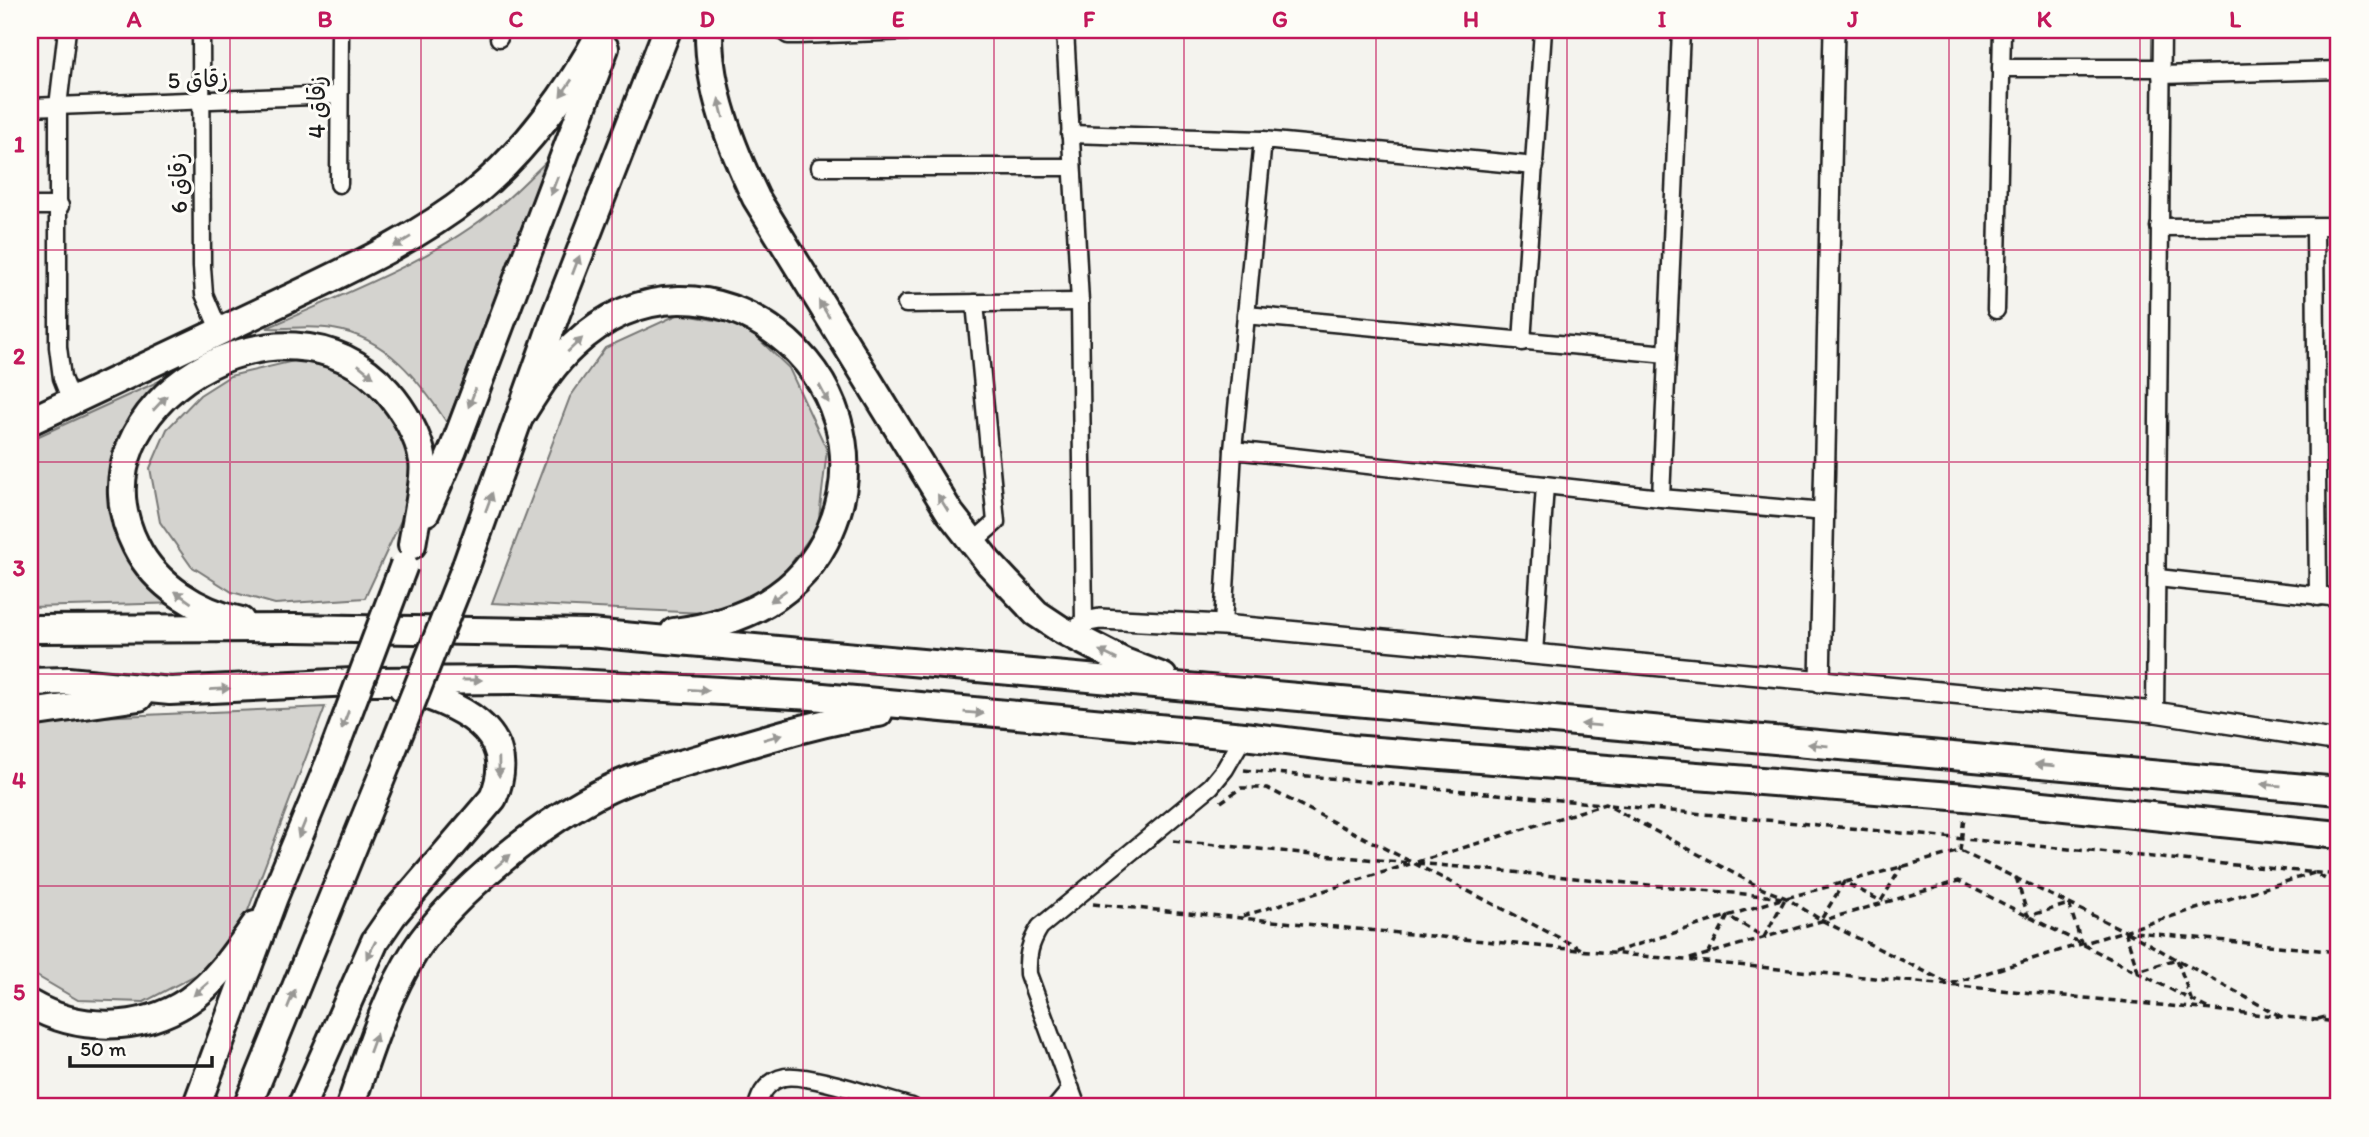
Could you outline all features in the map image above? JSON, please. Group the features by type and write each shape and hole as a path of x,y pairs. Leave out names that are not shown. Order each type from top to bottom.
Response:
{"highway":[{"path":"30,421 390,249 473,194 508,160 541,122 569,84 602,30"},
{"path":"196,1107 274,897 328,766 408,555 453,450 611,30"},
{"path":"247,1107 466,566 519,418 667,30"},
{"path":"709,30 721,111 736,155 757,198 950,513 972,542 1036,613 1078,629 1148,672 1206,688 1244,694"},
{"path":"30,629 295,628 672,633 732,620 756,611 799,580 826,540 843,497 844,447 837,423 813,373 773,328 724,304 695,299 665,300 637,306 595,328 552,369 519,418"},
{"path":"295,628 232,619 194,604 157,575 127,529 121,478 128,448 145,420 167,395 188,378 231,357 271,346 298,345 327,349 357,363 397,403 414,433 424,462 408,555"},
{"path":"590,633 2339,792"},
{"path":"30,713 170,691 373,681 517,680 812,696 939,710 1244,736 1351,749 1965,797 2339,835"},
{"path":"301,1107 375,941 393,915 493,798 500,778 499,756 495,744 469,713 419,693 373,681"},
{"path":"30,682 96,682 170,691"},
{"path":"350,1107 394,992 428,933 470,890 557,818 610,788 641,776 776,736 853,717 939,710"},
{"path":"30,1004 86,1023 125,1024 165,1013 189,1000 210,982 228,962 274,897"}],"street":[{"path":"67,30 58,106 59,362 71,401"},
{"name":"زقاق 6","path":"201,30 202,267 204,294 220,332"},
{"name":"زقاق 4","path":"339,184 340,30"},
{"path":"781,30 788,35 939,30"},
{"path":"1065,30 1080,302 1078,629 1100,619 1223,625 2155,712 2339,741"},
{"path":"1522,342 1542,30"},
{"path":"1661,498 1681,30"},
{"path":"1820,682 1833,30"},
{"path":"1996,310 2002,30"},
{"path":"2155,712 2162,30"},
{"path":"2001,68 2161,72 2339,70"},
{"name":"زقاق 5","path":"30,107 339,95"},
{"path":"1070,134 1263,140 1535,166"},
{"path":"1223,625 1233,450 1263,140"},
{"path":"820,167 1071,167"},
{"path":"30,206 60,205"},
{"path":"2159,228 2339,226"},
{"path":"2315,227 2318,597"},
{"path":"906,304 1080,302"},
{"path":"972,542 996,522 975,303"},
{"path":"1246,315 1667,354"},
{"path":"1233,450 1661,498 1825,512"},
{"path":"1534,654 1545,485"},
{"path":"2158,578 2339,598"},
{"path":"1077,1107 1028,974 1027,957 1031,941 1040,927 1195,801 1225,769 1244,736"},
{"path":"757,1107 761,1095 771,1084 793,1077 912,1107"},
{"path":"1056,1107 1071,1089"}],"path":[{"path":"1225,769 2339,875"},
{"path":"1213,809 1241,788 1259,786 1581,949"},
{"path":"1961,850 1965,797"},
{"path":"1239,917 1605,804 1763,889 1786,898 1821,920 1950,984 2314,873 2339,886"},
{"path":"1182,832 1171,840 1786,898"},
{"path":"1612,952 1786,898 1961,850 2125,931 2281,1017"},
{"path":"1881,901 1903,865"},
{"path":"2016,877 2028,916"},
{"path":"1687,960 1881,901 1959,881 2209,1009"},
{"path":"1844,882 1881,901"},
{"path":"1821,920 1844,882"},
{"path":"1763,937 1786,898"},
{"path":"1091,901 1092,904 2339,1022"},
{"path":"2028,916 2069,904"},
{"path":"2069,904 2082,945"},
{"path":"1728,916 1763,937"},
{"path":"1708,954 1728,916"},
{"path":"2125,931 2339,952"},
{"path":"2125,931 2138,971"},
{"path":"2138,971 2177,959"},
{"path":"2177,959 2191,999"},
{"path":"2315,1020 2339,1013"}],"shaded area":[{"path":"550,158 447,423 413,376 385,351 369,341 333,329 267,328 388,275 446,243 499,206"},
{"path":"679,314 744,325 789,368 827,450 818,526 777,583 729,606 704,613 492,603 570,397 605,348"},
{"path":"315,356 350,366 401,414 414,471 405,512 365,598 275,604 232,592 191,566 160,522 150,468 167,429 200,395 230,376"},
{"path":"166,378 150,398 118,488 182,603 30,607 30,440"},
{"path":"325,707 241,929 215,965 144,1002 78,1000 30,972 30,732 52,719"}]}
